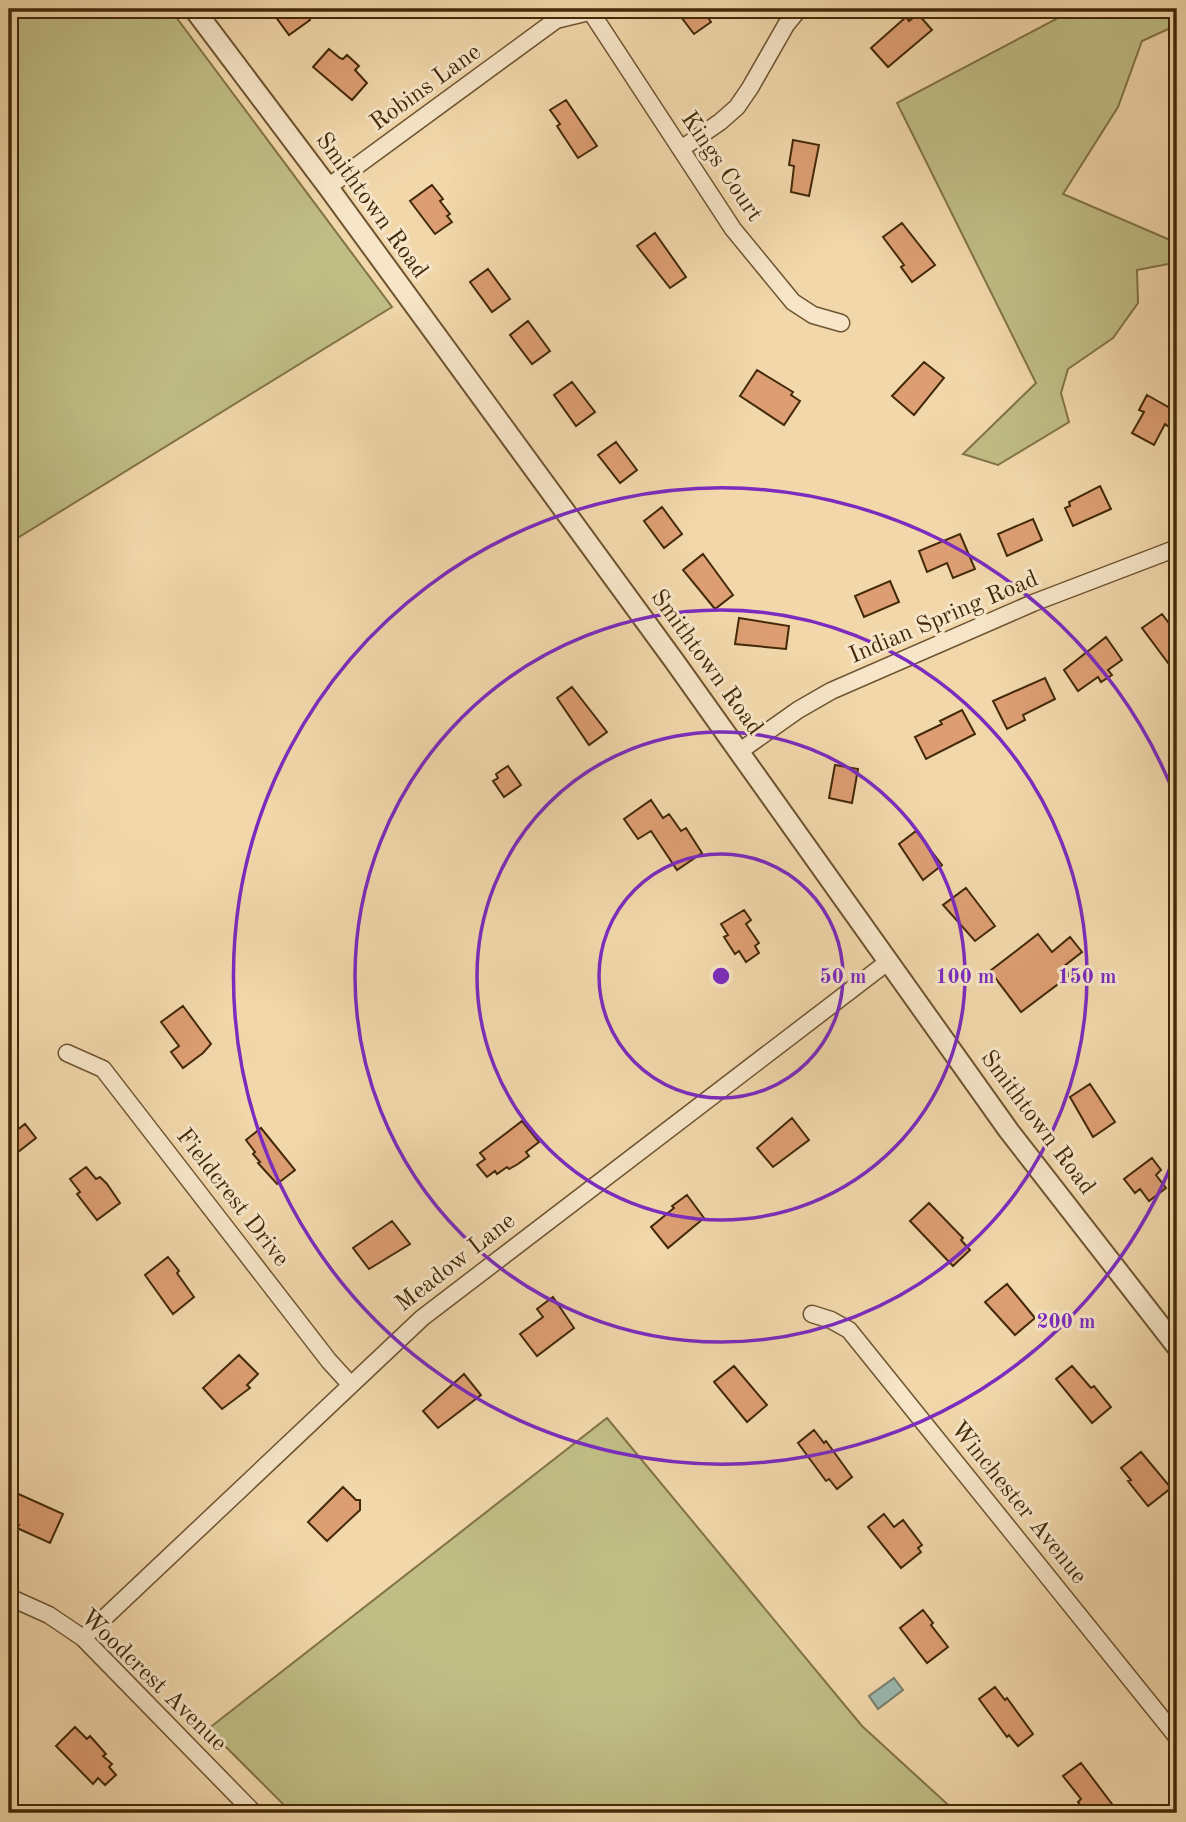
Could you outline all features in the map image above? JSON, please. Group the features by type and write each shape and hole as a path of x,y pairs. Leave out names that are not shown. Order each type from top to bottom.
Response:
{"street":[{"name":"Smithtown Road","path":"194,9 328,187 740,751 1009,1131 1177,1347"},
{"path":"681,149 737,107 799,9"},
{"name":"Robins Lane","path":"328,187 556,20 589,10"},
{"name":"Kings Court","path":"589,10 733,229 793,302 813,315 841,323"},
{"name":"Indian Spring Road","path":"740,751 798,710 831,691 1033,603 1177,548"},
{"name":"Meadow Lane","path":"83,1638 406,1332 450,1295 889,961"},
{"name":"Fieldcrest Drive","path":"68,1053 103,1069 313,1341 351,1384"},
{"name":"Winchester Avenue","path":"812,1314 849,1330 1177,1737"},
{"name":"Woodcrest Avenue","path":"9,1597 49,1615 83,1638 254,1813"}],"shaded area":[{"path":"9,9 170,9 392,307 19,537 9,538"},
{"path":"1075,9 1177,9 1177,25 1142,41 1118,107 1063,194 1177,243 1177,267 1168,264 1137,270 1138,303 1113,338 1068,369 1061,393 1069,422 998,465 963,454 1036,383 897,103"},
{"path":"607,1418 862,1726 957,1813 292,1813 208,1729"}],"water":[{"path":"894,1678 903,1690 878,1709 869,1696"}],"building":[{"path":"270,9 302,9 310,20 289,35"},
{"path":"691,9 702,9 711,22 694,34 681,17"},
{"path":"918,14 932,30 888,67 871,48 906,17 909,21"},
{"path":"329,49 343,59 347,55 359,66 355,70 367,83 352,100 313,67"},
{"path":"566,100 597,146 578,158 550,110"},
{"path":"793,140 819,145 809,196 791,192 794,166 789,165"},
{"path":"432,185 443,199 440,201 450,214 447,216 452,222 435,234 410,201"},
{"path":"902,223 935,265 912,282 901,267 904,265 883,237"},
{"path":"655,233 686,277 670,288 637,246"},
{"path":"488,269 510,299 492,312 470,282"},
{"path":"528,321 550,351 532,364 510,335"},
{"path":"924,362 944,378 914,415 892,396"},
{"path":"757,370 793,392 791,395 800,401 784,425 740,396"},
{"path":"572,382 595,412 576,426 554,395"},
{"path":"1147,395 1177,412 1169,427 1165,424 1154,445 1132,433 1144,412 1139,410"},
{"path":"616,442 637,470 620,483 598,455"},
{"path":"1100,486 1111,509 1073,526 1065,508 1070,506 1069,502"},
{"path":"662,507 682,534 664,548 644,521"},
{"path":"1033,519 1042,540 1007,556 998,534"},
{"path":"960,534 975,569 953,578 947,563 927,572 919,551"},
{"path":"703,554 733,595 715,609 683,570"},
{"path":"890,581 899,602 864,617 855,596"},
{"path":"1162,614 1177,634 1177,675 1142,628"},
{"path":"739,618 789,626 786,649 735,644"},
{"path":"1106,637 1122,660 1108,670 1112,675 1101,682 1098,677 1078,691 1064,670"},
{"path":"1045,678 1055,699 1023,715 1025,720 1007,729 993,701"},
{"path":"572,687 607,732 589,745 557,698"},
{"path":"962,710 975,734 926,759 915,737 942,724 940,721"},
{"path":"835,765 858,769 852,803 829,798"},
{"path":"508,766 521,785 504,797 493,781 498,778 496,774"},
{"path":"651,800 663,818 669,814 681,831 686,828 702,853 677,870 651,831 638,839 624,819"},
{"path":"916,831 942,865 923,880 899,844"},
{"path":"966,888 995,926 975,941 943,905"},
{"path":"744,910 751,920 746,924 759,943 755,946 759,953 746,962 739,951 735,954 724,937 728,935 721,924"},
{"path":"1038,934 1052,952 1070,937 1082,952 1063,967 1070,975 1021,1012 990,971"},
{"path":"183,1006 211,1044 183,1068 171,1052 179,1046 161,1022"},
{"path":"1090,1084 1115,1122 1093,1137 1070,1097"},
{"path":"792,1118 809,1140 773,1167 757,1148"},
{"path":"9,1120 17,1130 25,1124 36,1138 9,1159"},
{"path":"522,1121 539,1142 526,1152 529,1156 518,1164 497,1174 495,1171 487,1177 477,1165 485,1159 480,1153"},
{"path":"261,1128 295,1170 277,1184 258,1163 260,1162 253,1154 255,1152 246,1140"},
{"path":"1152,1158 1161,1170 1156,1175 1166,1188 1149,1201 1140,1189 1135,1193 1124,1179"},
{"path":"86,1167 96,1179 100,1177 107,1184 120,1203 97,1220 77,1194 80,1192 70,1179"},
{"path":"687,1195 704,1218 668,1248 651,1227"},
{"path":"929,1203 963,1238 961,1240 970,1250 953,1266 910,1221"},
{"path":"392,1221 410,1244 369,1269 353,1248"},
{"path":"168,1257 194,1297 173,1314 145,1275"},
{"path":"1007,1284 1035,1318 1015,1335 985,1302"},
{"path":"553,1297 574,1328 537,1356 520,1334 543,1317 537,1309"},
{"path":"239,1355 258,1374 247,1385 250,1388 222,1409 203,1388"},
{"path":"734,1366 767,1405 747,1422 714,1382"},
{"path":"1072,1366 1091,1388 1094,1386 1111,1407 1092,1423 1056,1379"},
{"path":"464,1374 481,1395 438,1428 423,1411"},
{"path":"814,1430 824,1443 826,1441 852,1477 837,1489 829,1479 826,1481 798,1443"},
{"path":"1141,1452 1171,1488 1148,1506 1121,1468"},
{"path":"343,1487 356,1500 360,1500 360,1510 327,1541 308,1522"},
{"path":"14,1492 63,1514 50,1543 17,1528 19,1525 9,1520 9,1503"},
{"path":"884,1514 894,1527 903,1520 922,1545 918,1548 921,1552 901,1568 868,1527"},
{"path":"923,1610 948,1647 927,1663 900,1628"},
{"path":"995,1687 1005,1700 1007,1698 1033,1734 1018,1746 1009,1735 1007,1737 979,1699"},
{"path":"75,1727 87,1739 90,1736 106,1754 103,1756 112,1764 109,1767 116,1775 105,1785 98,1778 93,1784 56,1746"},
{"path":"1081,1763 1115,1808 1108,1813 1086,1813 1078,1802 1081,1799 1063,1776"}]}
